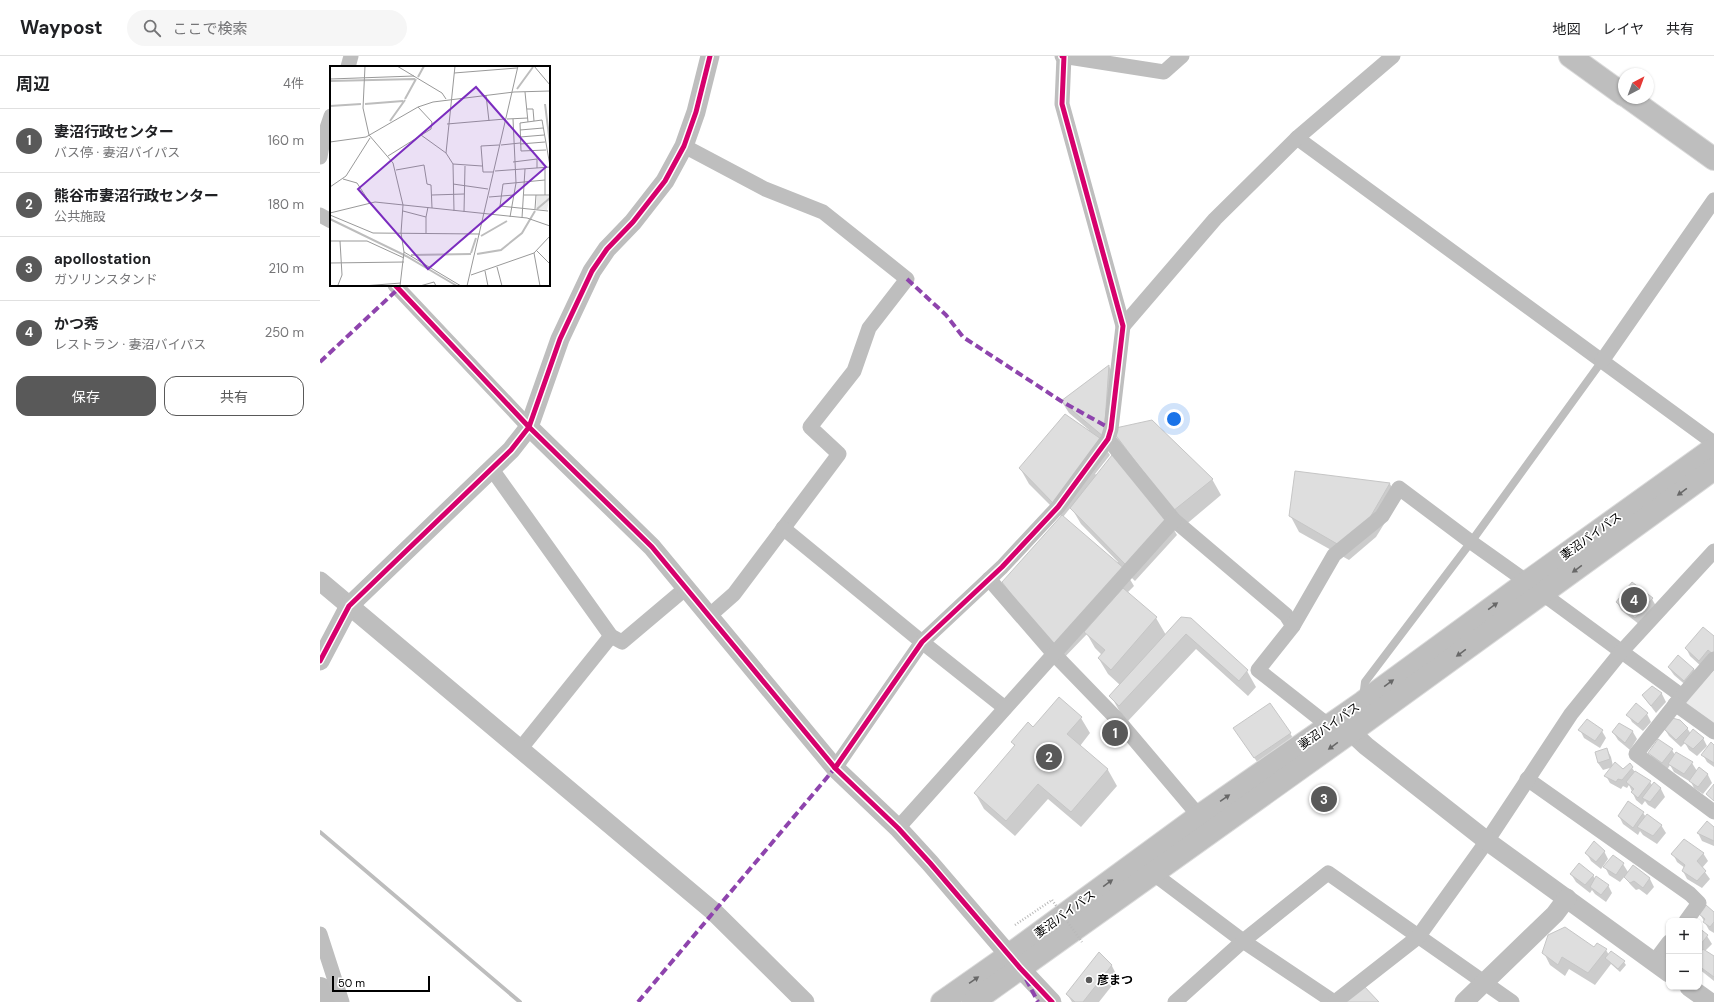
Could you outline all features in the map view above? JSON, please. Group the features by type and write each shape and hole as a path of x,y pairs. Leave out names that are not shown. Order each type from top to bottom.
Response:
{"main road":[{"path":"1581,61 1618,90"},
{"path":"1637,104 1714,159"},
{"name":"妻沼バイパス","path":"942,1002 1015,962 1154,874 1351,732 1714,448"},
{"name":"妻沼バイパス","path":"973,1002 1015,962 1199,816 1363,702 1714,469"}],"street":[{"path":"348,66 350,56"},
{"path":"320,660 350,606 511,450 528,427 560,339 592,271 607,249 633,222 665,181 684,146 706,78 710,56"},
{"path":"835,768 922,642 989,579 1058,507 1108,439 1111,429 1123,326 1062,104 1063,56 1164,72 1182,56"},
{"path":"1123,326 1215,219 1297,138 1393,56"},
{"path":"320,157 323,140 330,119"},
{"path":"1297,138 1714,443"},
{"path":"684,146 765,189 824,212 908,279 870,328 854,371 810,427 839,454 734,594 709,616"},
{"path":"1602,361 1714,200"},
{"path":"320,215 330,220"},
{"path":"396,286 528,427 652,547 835,768 898,828 1052,1002"},
{"path":"1108,439 1174,520 1286,615 1292,626"},
{"path":"492,468 611,636 622,642 686,588"},
{"path":"1328,726 1258,670 1292,626 1334,555 1382,516 1399,488 1622,651 1714,732"},
{"path":"898,828 1174,520"},
{"path":"783,528 922,642 1006,708"},
{"path":"1154,874 1243,941 1335,1002 1418,936 1487,841 1571,714 1622,651 1714,551"},
{"path":"989,579 1054,654 1117,719 1199,816"},
{"path":"320,581 713,911 805,1002"},
{"path":"520,748 611,636"},
{"path":"1714,659 1636,754 1714,812"},
{"path":"1351,732 1487,841 1661,967 1666,951"},
{"path":"1527,779 1690,894 1699,903 1688,918"},
{"path":"1175,1002 1243,941 1328,873 1512,1002"},
{"path":"1464,1002 1555,914 1567,898"},
{"path":"320,934 342,1002"},
{"path":"1693,990 1707,1001"}],"lane":[{"path":"1363,702 1365,682 1471,542 1602,361"}],"path":[{"path":"1015,925 1052,900 1082,942"}],"shaded area":[{"path":"1714,671 1714,725 1684,704"}],"building":[{"path":"1109,365 1104,437 1061,401"},
{"path":"1065,414 1101,439 1053,503 1019,468"},
{"path":"1152,420 1213,479 1173,511 1111,429"},
{"path":"1116,450 1169,519 1126,565 1070,508"},
{"path":"1295,471 1390,483 1368,521 1339,545 1289,516"},
{"path":"1062,515 1126,570 1051,647 1002,582"},
{"path":"1632,582 1653,598 1635,618 1616,602"},
{"path":"1123,588 1157,617 1111,670 1098,658 1105,650 1084,632"},
{"path":"1181,617 1191,618 1248,670 1239,681 1186,634 1119,706 1109,696"},
{"path":"1703,627 1714,636 1714,655 1708,650 1699,661 1685,648"},
{"path":"1678,655 1694,669 1684,681 1668,667"},
{"path":"1652,686 1662,693 1651,706 1642,695"},
{"path":"1059,697 1082,717 1067,734 1108,769 1071,812 1038,784 1006,821 974,793 1015,745 1011,742 1028,722 1033,727"},
{"path":"1270,703 1291,733 1254,758 1233,728"},
{"path":"1636,703 1648,713 1638,724 1626,715"},
{"path":"1672,718 1680,720 1688,728 1676,740 1663,728"},
{"path":"1587,719 1603,730 1595,741 1578,730"},
{"path":"1619,723 1633,731 1625,743 1612,732"},
{"path":"1693,729 1704,738 1693,749 1683,742"},
{"path":"1658,739 1673,749 1662,763 1648,753"},
{"path":"1711,742 1714,745 1714,763 1701,755"},
{"path":"1607,748 1610,759 1598,763 1595,752"},
{"path":"1676,752 1693,762 1684,774 1668,764"},
{"path":"1615,762 1623,769 1630,763 1633,767 1622,780 1618,779 1616,782 1604,776"},
{"path":"1699,767 1708,774 1698,787 1689,781"},
{"path":"1635,771 1651,781 1638,798 1631,792 1634,789 1626,782"},
{"path":"1654,782 1661,788 1650,802 1642,798"},
{"path":"1714,784 1714,801 1706,794"},
{"path":"1628,801 1644,812 1633,828 1618,816"},
{"path":"1647,814 1662,825 1653,836 1637,827"},
{"path":"1707,821 1714,827 1714,841 1697,833"},
{"path":"1684,839 1704,853 1697,861 1706,871 1697,881 1682,871 1685,865 1671,854"},
{"path":"1594,841 1605,851 1596,862 1585,853"},
{"path":"1613,855 1624,863 1616,875 1603,867"},
{"path":"1579,863 1594,875 1585,885 1570,874"},
{"path":"1633,865 1650,878 1643,888 1634,881 1630,883 1624,877"},
{"path":"1596,876 1609,885 1601,895 1590,887"},
{"path":"1706,905 1714,912 1714,922 1710,927 1703,922 1705,919 1699,914"},
{"path":"1565,927 1594,947 1597,943 1607,949 1588,973 1562,957 1558,965 1542,953 1548,935"},
{"path":"1702,930 1708,935 1702,942"},
{"path":"1703,949 1714,956 1714,977 1702,968"},
{"path":"1611,951 1625,961 1618,969 1605,958"},
{"name":"彦まつ","path":"1099,952 1112,965 1083,1002 1075,1002 1066,994"},
{"path":"1362,984 1379,1002 1341,1002"}],"waterway":[{"path":"320,832 520,1002"},
{"path":"320,989 325,1002"}],"marked path":[{"path":"907,279 946,315 963,337 1061,401 1111,429"},
{"path":"320,362 398,289"},
{"path":"638,1002 835,768"},
{"path":"1026,979 1038,1002"}],"cycle path":[{"path":"320,661 349,606 511,450 529,427 560,339 592,271 607,249 633,222 665,181 684,146 696,112 710,56"},
{"path":"835,768 922,642 1002,567 1058,507 1108,439 1111,429 1123,326 1062,104 1064,56 1062,56"},
{"path":"396,286 529,427 652,547 835,768 898,828 1020,968 1052,1002"}],"place":[{"name":"かつ秀","path":"1634,600"},
{"name":"妻沼行政センター","path":"1115,733"},
{"name":"熊谷市妻沼行政センター","path":"1049,757"},
{"name":"apollostation","path":"1324,799"},
{"name":"彦まつ","path":"1089,980"}]}
